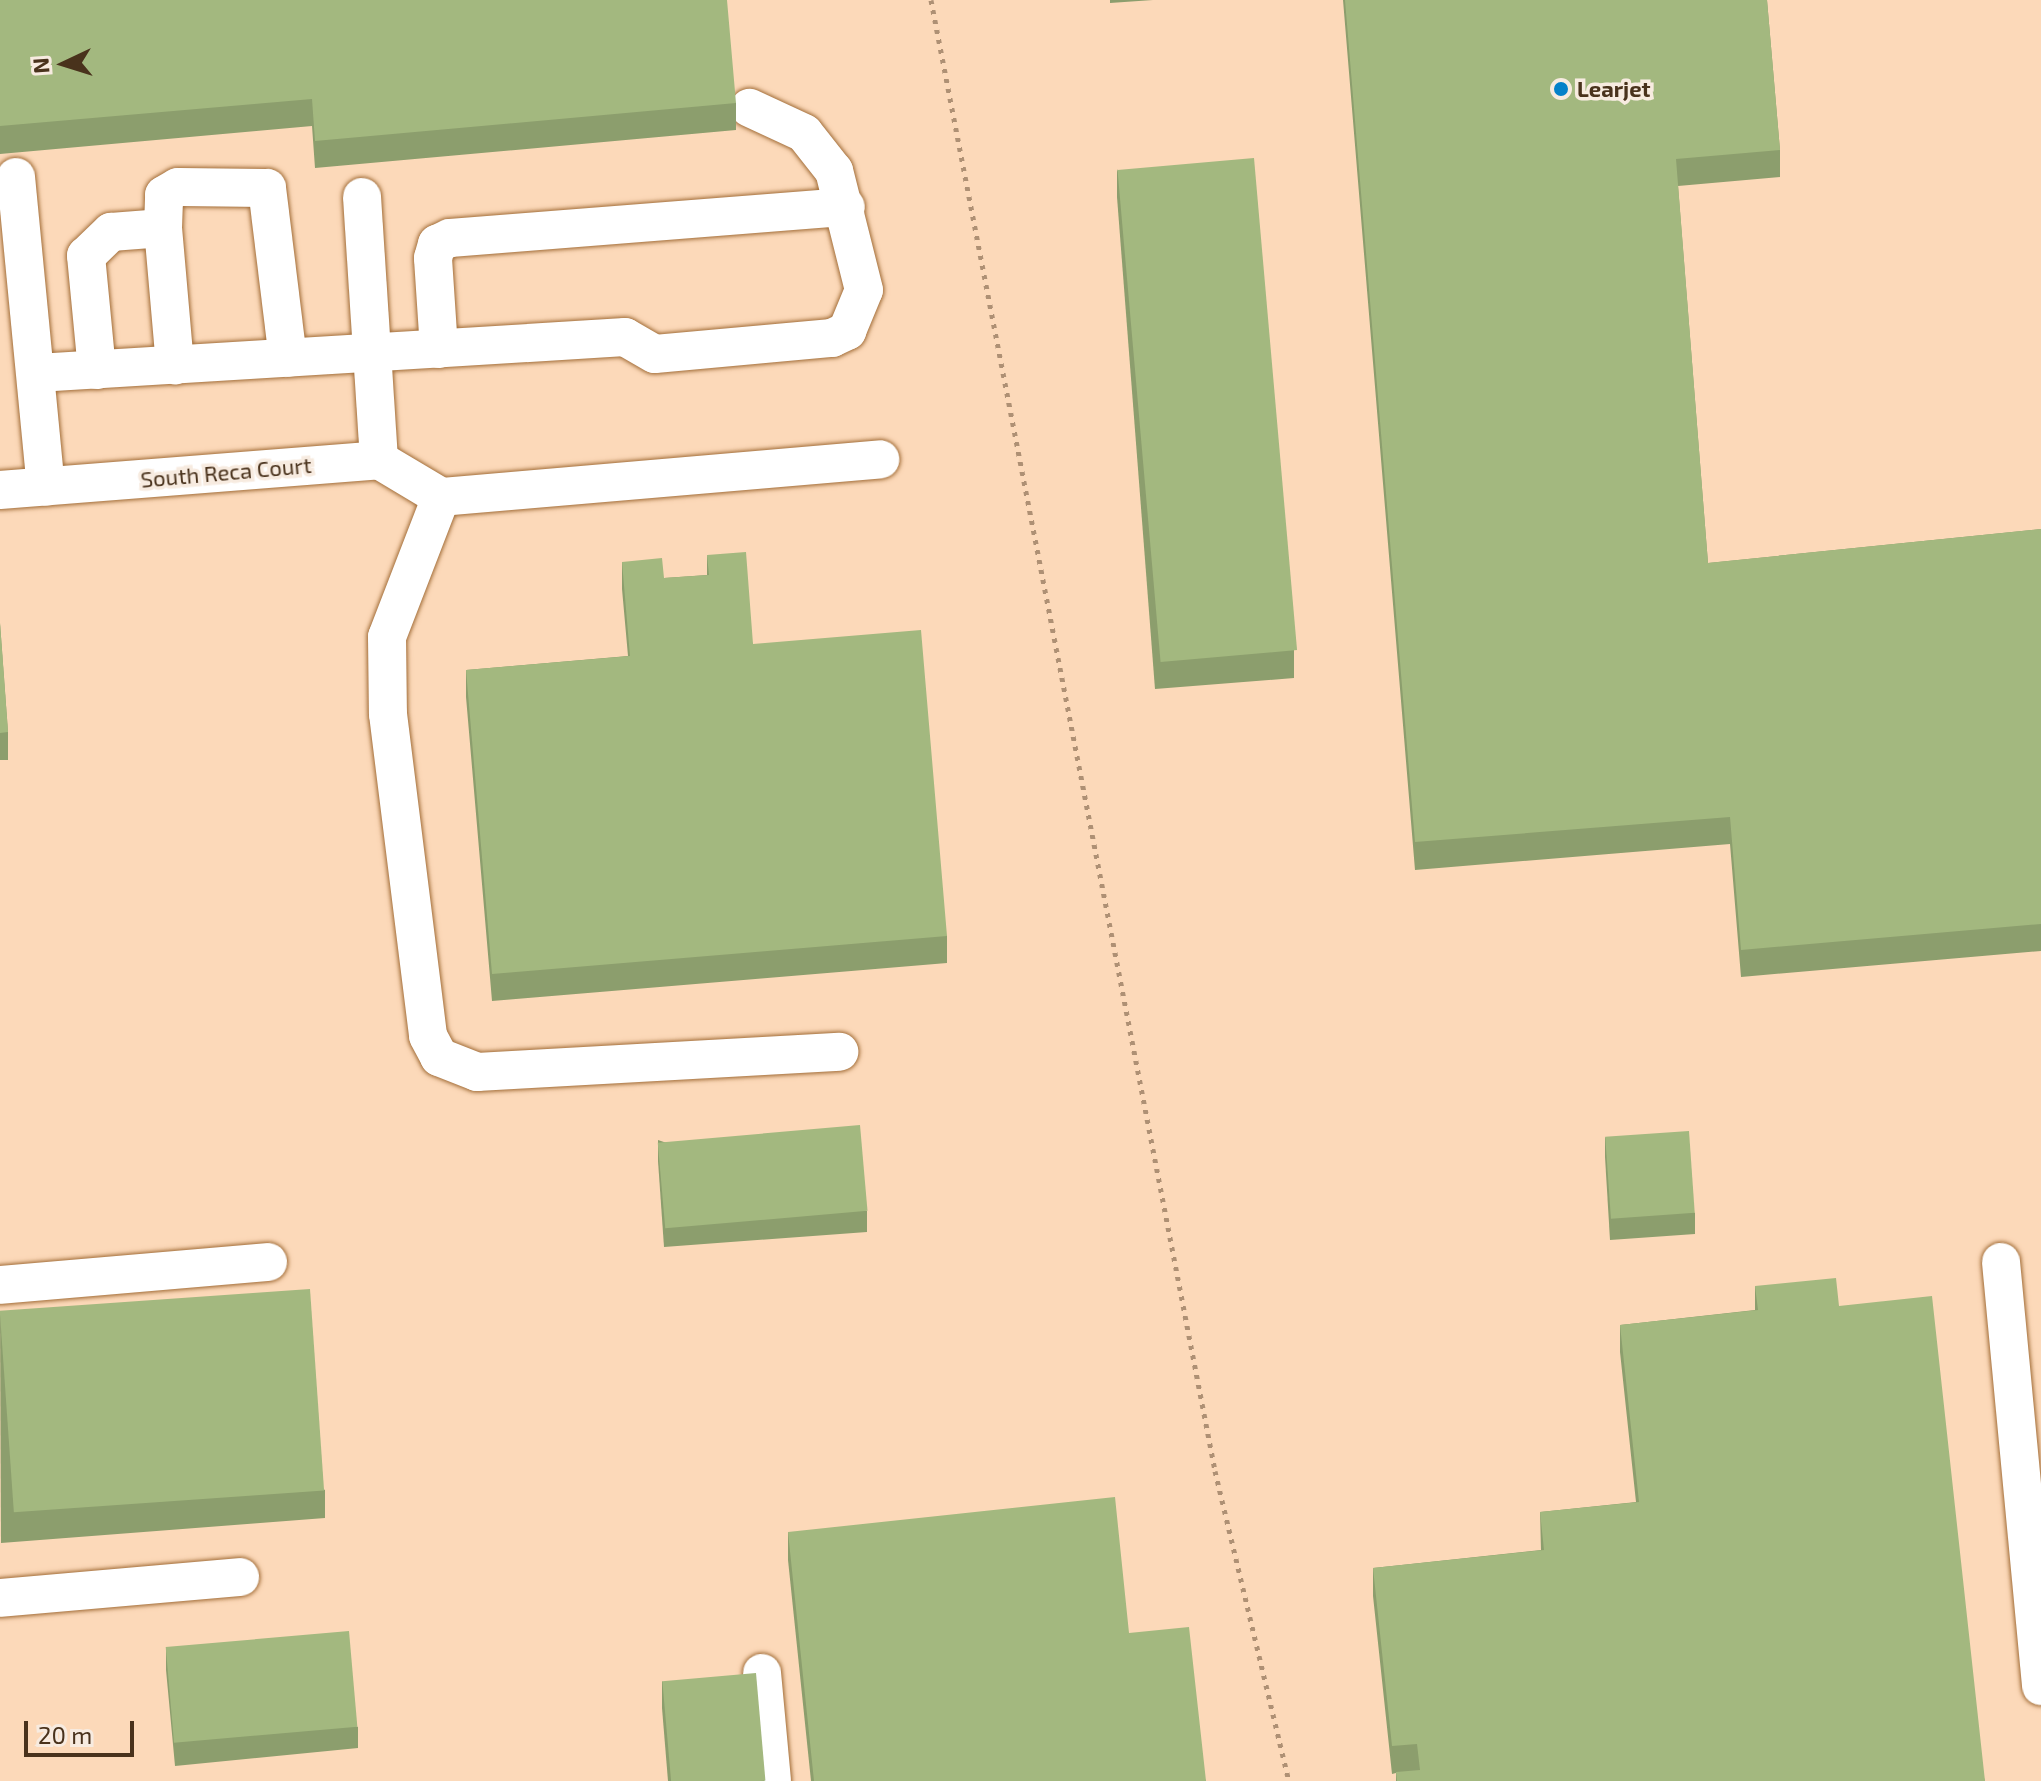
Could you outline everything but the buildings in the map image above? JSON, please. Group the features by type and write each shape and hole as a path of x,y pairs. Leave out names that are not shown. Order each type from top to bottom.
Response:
{"street":[{"path":"37,373 625,337 655,354 832,338 847,331 864,290 846,207 834,171 804,133 750,108"},
{"path":"16,177 46,487"},
{"path":"175,365 163,228 164,195 178,187 267,188 288,358"},
{"path":"362,197 379,460 441,497 880,459"},
{"path":"439,349 433,258 437,244 450,238 846,207"},
{"path":"97,370 86,256 111,232 163,228"},
{"name":"South Reca Court","path":"0,490 379,460"},
{"path":"441,497 387,637 388,714 426,1021 439,1057 477,1072 839,1052"},
{"path":"0,1285 268,1262"},
{"path":"2001,1262 2041,1686"},
{"path":"0,1598 240,1577"},
{"path":"762,1673 772,1781"}],"path":[{"path":"931,0 1215,1471 1289,1781"}],"place":[{"name":"Learjet","path":"1561,89"}]}
